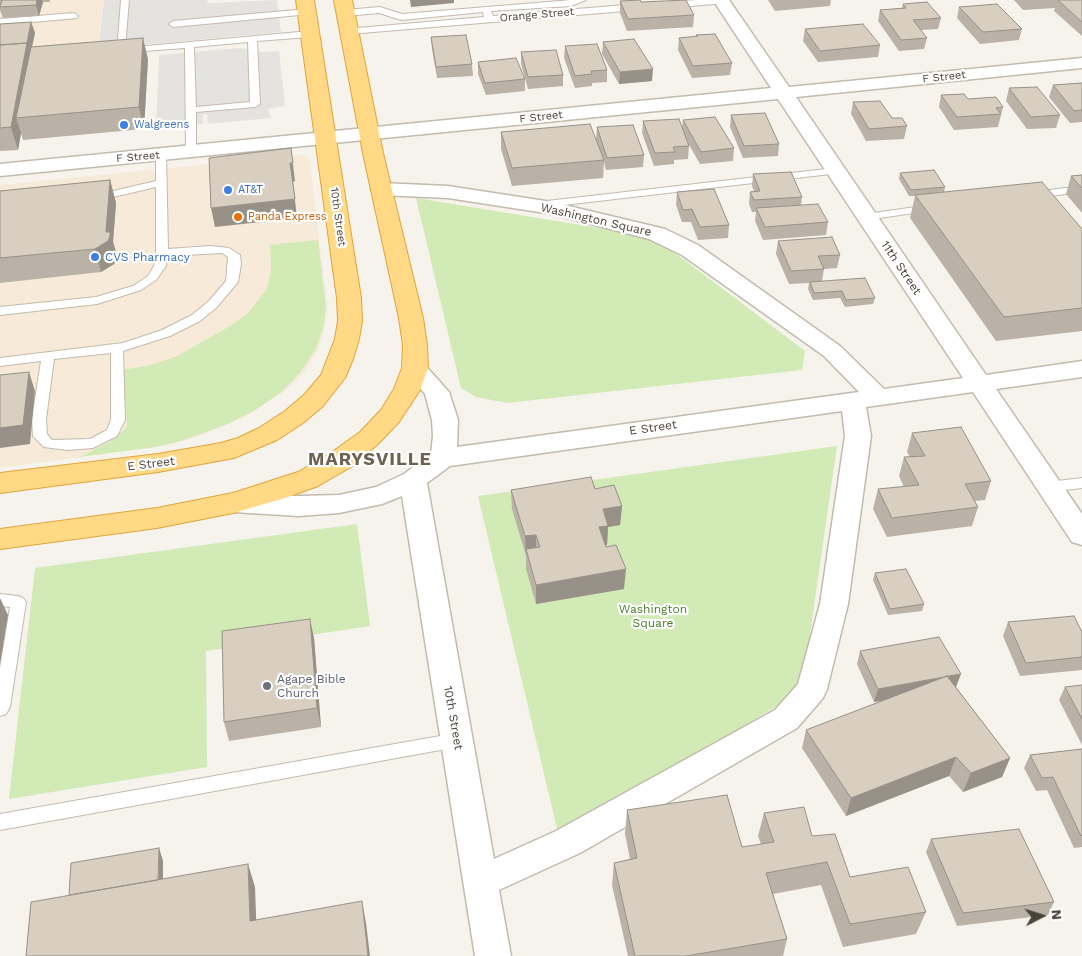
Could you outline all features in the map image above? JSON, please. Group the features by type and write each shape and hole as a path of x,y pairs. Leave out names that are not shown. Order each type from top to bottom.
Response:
{"highway":[{"name":"10th Street","path":"294,417 314,400 332,378 341,359 350,321 350,298 306,6"},
{"path":"344,6 381,189 411,318 415,345 415,368"},
{"name":"E Street","path":"0,539 157,518 233,503 308,479 341,460 369,438 390,416 407,390 415,368"},
{"name":"E Street","path":"0,483 166,462 224,452 268,434 294,417"}],"street":[{"name":"11th Street","path":"722,0 978,384 1082,535"},
{"name":"F Street","path":"0,170 1082,63"},
{"name":"Washington Square","path":"381,189 448,192 535,205 657,234 690,250 832,351 865,399"},
{"path":"415,368 437,392 445,420 446,436 443,458"},
{"name":"E Street","path":"233,503 299,506 339,504 382,495 413,480 443,458 1082,369"},
{"path":"482,880 568,842 786,719 812,690 834,604 865,399"},
{"name":"10th Street","path":"413,480 482,880 493,956"}],"lane":[{"path":"125,0 115,51 310,34"},
{"path":"380,10 389,0"},
{"path":"344,6 380,10 402,17 582,0"},
{"path":"663,5 722,0"},
{"path":"173,24 306,6"},
{"name":"Orange Street","path":"349,31 644,7"},
{"path":"486,10 489,19"},
{"path":"0,22 74,16"},
{"path":"191,110 255,104 252,39"},
{"path":"189,45 191,152"},
{"path":"0,311 97,300 137,288 152,278 160,266 162,253 161,155"},
{"path":"535,205 835,171"},
{"path":"86,199 161,183"},
{"path":"1023,196 1082,189"},
{"path":"866,216 945,206"},
{"path":"0,362 125,347 166,333 196,318 213,304 232,282 235,264 234,255 226,250 210,249 162,253"},
{"path":"48,356 39,419 40,436 49,444 93,443 112,433 118,420 117,348"},
{"path":"1049,487 1082,483"},
{"path":"0,600 18,602 2,707 0,708"},
{"path":"0,822 457,740"}],"shaded area":[{"path":"0,0 103,0 97,51 0,59"},
{"path":"104,0 207,0 208,3 277,0 281,32 98,49"},
{"path":"239,48 264,52 279,51 285,106 268,109 271,118 208,124 207,114 203,115 203,124 156,129 159,55"},
{"path":"299,155 306,156 310,161 327,307 325,328 317,351 303,374 281,394 245,417 202,435 173,444 0,468 0,185"}],"green space":[{"path":"416,198 654,237 805,351 802,370 507,403 476,397 461,388"},
{"path":"318,240 326,307 323,329 315,350 300,373 280,393 255,410 230,423 181,441 156,447 79,457 110,442 127,425 123,370 151,365 177,356 232,325 248,313 267,289 271,269 270,245"},
{"name":"Washington Square","path":"837,446 802,690 622,803 559,837 478,496"},
{"path":"357,524 370,626 206,651 207,767 9,799 35,568"}],"building":[{"path":"2,0 37,0 36,5 0,7"},
{"path":"640,0 641,2 686,0 694,15 628,19 620,1"},
{"path":"1058,0 1082,0 1082,22"},
{"path":"927,2 941,18 913,20 927,38 901,40 880,10 906,8 903,4"},
{"path":"997,4 1022,29 983,32 959,7"},
{"path":"31,22 27,43 0,45 0,24"},
{"path":"863,24 880,45 820,51 805,29"},
{"path":"715,34 732,63 693,66 679,38"},
{"path":"466,35 472,64 436,67 431,37"},
{"path":"143,38 139,107 16,118 31,47"},
{"path":"634,39 653,69 620,72 603,42"},
{"path":"27,43 11,127 0,128 0,45"},
{"path":"597,44 607,70 591,71 592,74 575,76 565,46"},
{"path":"556,50 563,75 528,77 521,52"},
{"path":"516,58 525,79 485,83 478,62"},
{"path":"1082,83 1082,110 1074,111 1053,85"},
{"path":"1037,87 1060,115 1031,117 1009,88"},
{"path":"964,94 968,99 996,97 1003,107 996,108 1001,114 957,117 941,95"},
{"path":"880,101 892,118 902,118 907,126 869,129 853,102"},
{"path":"765,113 779,144 744,146 731,115"},
{"path":"715,117 734,148 701,152 683,120"},
{"path":"679,119 689,146 673,147 675,152 655,153 643,121"},
{"path":"590,124 604,160 512,168 501,132"},
{"path":"633,125 644,155 607,158 597,127"},
{"path":"291,148 293,163 290,163 295,199 211,208 209,158"},
{"path":"934,170 945,187 911,190 900,173"},
{"path":"791,172 802,197 754,200 750,192 760,191 753,174"},
{"path":"1082,175 1082,188 1071,176"},
{"path":"110,180 106,232 110,232 108,241 95,249 0,258 0,191"},
{"path":"1042,182 1082,229 1082,308 1004,317 915,195"},
{"path":"714,189 729,225 700,227 692,209 683,210 677,192"},
{"path":"818,204 828,222 765,227 756,208"},
{"path":"832,237 840,255 818,256 824,269 791,271 778,241"},
{"path":"865,278 875,298 846,300 842,291 814,293 810,282"},
{"path":"29,372 23,425 0,428 0,375"},
{"path":"961,427 991,481 965,484 978,507 892,518 878,489 919,485 904,457 925,456 912,433"},
{"path":"591,477 595,489 614,485 622,506 603,509 608,526 599,527 606,547 616,545 626,569 536,585 526,549 540,547 536,535 525,536 511,490"},
{"path":"906,569 924,604 890,609 875,573"},
{"path":"1074,616 1082,632 1082,657 1026,663 1008,622"},
{"path":"310,619 317,708 224,722 222,631"},
{"path":"939,637 961,674 878,689 860,651"},
{"path":"947,676 1010,758 971,773 956,757 851,798 806,730"},
{"path":"1082,685 1082,719 1065,687"},
{"path":"1082,749 1081,836 1053,777 1042,778 1030,755"},
{"path":"727,795 742,847 774,842 764,813 804,807 812,836 835,834 850,877 908,867 926,912 850,924 827,862 766,873 787,939 686,956 635,956 614,863 637,858 627,810"},
{"path":"1019,829 1054,902 963,913 931,839"},
{"path":"159,848 158,880 69,895 71,863"},
{"path":"248,864 250,921 362,901 368,956 26,956 31,902"}],"place":[{"name":"Walgreens","path":"124,125"},
{"name":"AT&T","path":"228,190"},
{"name":"Panda Express","path":"238,217"},
{"name":"CVS Pharmacy","path":"95,257"},
{"name":"Agape Bible Church","path":"267,686"}],"district":[{"name":"MARYSVILLE","path":"370,460"}]}
